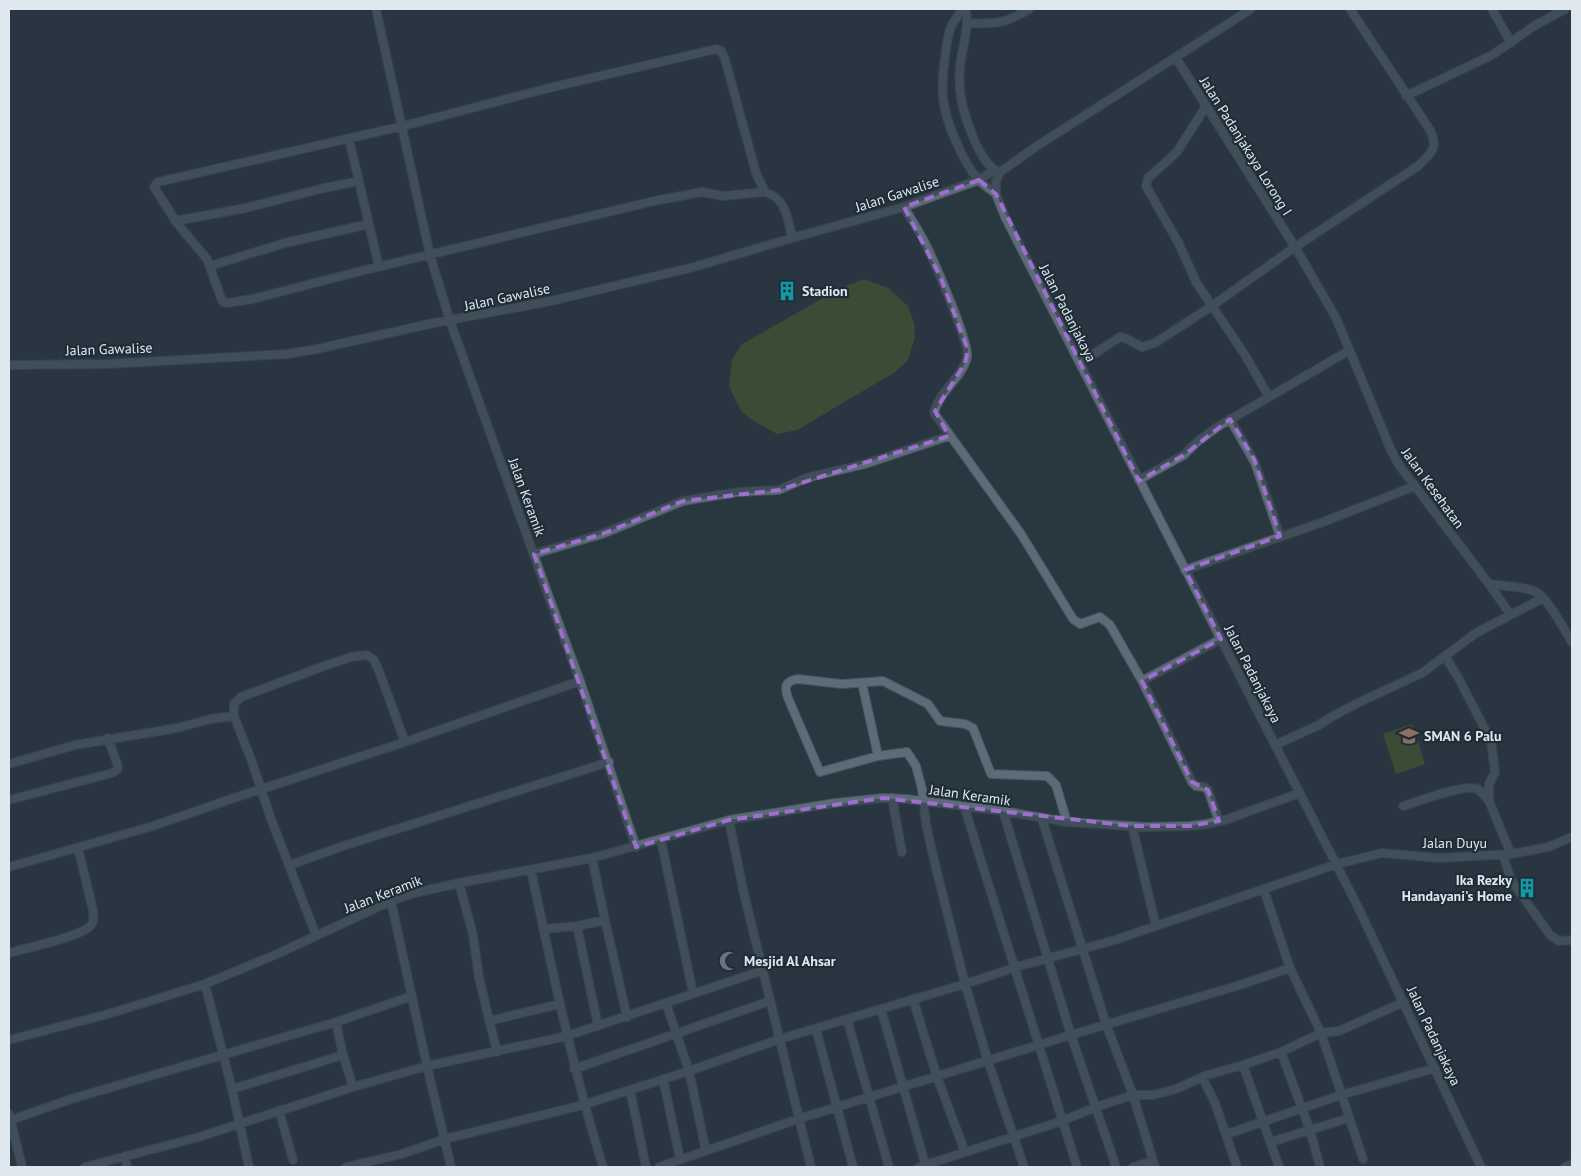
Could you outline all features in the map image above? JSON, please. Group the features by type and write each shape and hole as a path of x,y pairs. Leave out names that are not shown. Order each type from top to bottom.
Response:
{"street":[{"name":"Jalan Keramik","path":"376,9 430,255 450,321 609,762 636,847"},
{"path":"965,9 968,23 959,69 960,98 978,148 997,171 996,194"},
{"path":"965,9 952,22 947,41 943,71 943,96 951,127 966,160 979,180 996,194"},
{"path":"968,23 989,24 1002,22 1016,17 1029,9"},
{"name":"Jalan Gawalise","path":"9,365 107,364 287,354 318,350 434,323 551,301 694,267 904,207 979,180 997,171 1251,9"},
{"path":"1080,363 1120,338 1125,338 1140,347 1146,347 1212,306 1418,166 1432,152 1434,144 1431,134 1350,9"},
{"path":"1492,9 1511,43"},
{"path":"1406,96 1481,61 1511,43 1534,26 1564,9"},
{"path":"765,192 756,173 726,59 719,50 549,88 349,139 158,182 155,184 154,189 175,222 207,259 221,298 223,302 227,303 245,301 654,200 695,192 723,196 765,192 775,197 784,206 792,238"},
{"name":"Jalan Padanjakaya Lorong I","path":"1176,58 1295,248"},
{"path":"1206,106 1177,152 1148,178 1145,184 1179,244 1193,277 1245,355 1269,397"},
{"path":"349,139 379,267"},
{"path":"175,222 246,208 359,181"},
{"name":"Jalan Padanjakaya","path":"996,194 1005,217 1336,864 1404,1002 1481,1167"},
{"path":"904,207 929,252 968,350 966,363 939,399 934,411 937,418 1021,534 1074,619 1080,624 1099,617 1105,620 1142,680 1192,782 1196,786 1204,787 1208,790 1219,821"},
{"path":"210,266 285,243 369,224"},
{"name":"Jalan Kesehatan","path":"1295,248 1336,318 1392,454 1510,614"},
{"path":"1139,480 1184,455 1198,441 1230,419 1350,350"},
{"path":"1230,419 1256,463 1280,536"},
{"path":"534,554 602,534 683,501 738,492 779,490 806,478 865,464 949,436"},
{"path":"1185,570 1323,522 1415,486"},
{"path":"1489,584 1535,591 1543,598 1572,642"},
{"path":"1275,744 1317,726 1360,702 1422,673 1476,632 1543,598"},
{"path":"1142,680 1221,639"},
{"path":"316,935 234,716 234,704 241,697 327,665 351,657 366,655 374,660 379,671 405,742"},
{"path":"1445,656 1490,741 1495,772 1489,784 1489,801 1507,854 1511,880 1550,936 1559,941 1572,940"},
{"path":"1024,1167 988,1061 965,984 934,860 922,789 916,766 907,752 878,756 820,772 785,689 790,681 798,679 842,684 877,681 888,683 928,704 940,721 971,726 975,731 991,774 1047,776 1056,785 1067,822"},
{"path":"9,868 153,826 580,681"},
{"path":"862,683 878,756"},
{"path":"9,764 108,738 177,728 211,719 234,716"},
{"path":"9,800 112,773 117,770 118,766 108,738"},
{"path":"290,866 340,847 609,762"},
{"path":"1403,806 1467,788 1478,789 1489,801"},
{"name":"Jalan Keramik","path":"9,1040 108,1014 204,984 270,957 391,901 429,889 592,858 729,820 851,800 892,798 1003,811 1067,822 1132,826 1189,826 1219,821 1300,793"},
{"path":"892,798 902,852"},
{"path":"964,806 1016,967 1038,1046 1077,1167"},
{"path":"1003,811 1049,957 1071,1035 1116,1167"},
{"path":"1042,818 1106,1024 1133,1095 1154,1164 1132,1167"},
{"path":"729,820 744,894 811,1167"},
{"path":"1132,826 1156,926"},
{"name":"Jalan Duyu","path":"346,1167 402,1154 445,1139 630,1090 780,1039 1156,926 1336,864 1382,853 1439,858 1507,854 1548,846 1572,837"},
{"path":"661,840 693,993"},
{"path":"9,952 81,932 90,926 94,920 78,848"},
{"path":"592,858 604,920 627,1016"},
{"path":"531,870 574,1069 602,1167"},
{"path":"459,883 474,940 479,978 497,1052"},
{"path":"1264,890 1290,968 1321,1033 1363,1159"},
{"path":"391,901 451,1167"},
{"path":"543,929 577,926 604,920"},
{"path":"577,926 598,1026"},
{"path":"659,1167 798,1119 1106,1024 1192,1000 1290,968"},
{"path":"87,1167 199,1137 279,1110 427,1066 567,1036 764,970"},
{"path":"204,984 224,1055 249,1167"},
{"path":"22,1167 10,1117 336,1022 412,996"},
{"path":"914,999 937,1077 965,1152"},
{"path":"574,1069 676,1032 770,1001"},
{"path":"881,1009 923,1167 1062,1121 1133,1095 1153,1095 1176,1089 1202,1077 1281,1052 1321,1033 1339,1031 1404,1002"},
{"path":"666,1003 689,1071 706,1151"},
{"path":"490,1021 560,1004"},
{"path":"847,1019 889,1167"},
{"path":"336,1022 353,1087"},
{"path":"816,1029 853,1167"},
{"path":"1281,1052 1310,1130 1320,1167"},
{"path":"232,1089 343,1054"},
{"path":"1243,1065 1279,1167"},
{"path":"1227,1134 1341,1095 1434,1068"},
{"path":"1202,1077 1215,1103 1237,1167"},
{"path":"663,1079 680,1160"},
{"path":"630,1090 646,1167"},
{"path":"279,1110 293,1160"},
{"path":"1271,1142 1350,1118"},
{"path":"125,1156 127,1167"},
{"path":"951,1158 954,1167"},
{"path":"1565,1167 1572,1164"}],"highlighted area":[{"path":"979,180 996,194 1139,481 1184,455 1230,419 1254,459 1280,536 1185,570 1221,639 1142,681 1192,782 1208,790 1219,821 1189,826 1132,826 883,798 729,820 636,847 534,554 602,534 683,501 779,490 949,436 935,411 965,363 968,350 940,276 904,207"}],"green space":[{"path":"864,279 888,288 908,306 914,323 915,337 908,360 895,372 797,430 777,434 752,420 741,411 729,386 732,360 742,344 841,288"},
{"path":"1412,724 1425,764 1396,774 1383,734"}],"place":[{"name":"Stadion","path":"787,291"},
{"name":"SMAN 6 Palu","path":"1409,736"},
{"name":"Ika Rezky Handayani's Home","path":"1527,888"},
{"name":"Mesjid Al Ahsar","path":"729,961"}]}
